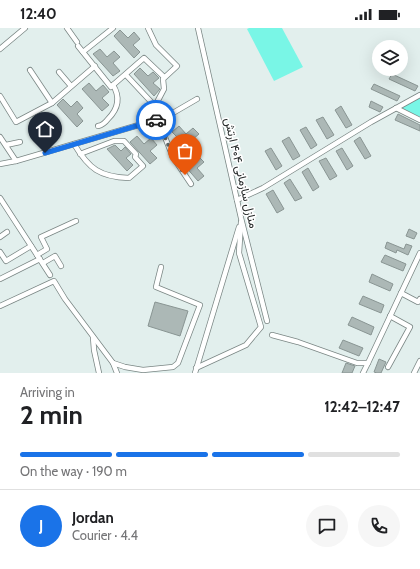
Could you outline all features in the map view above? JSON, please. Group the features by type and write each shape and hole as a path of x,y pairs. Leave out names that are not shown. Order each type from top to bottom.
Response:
{"street":[{"path":"0,49 25,28"},
{"path":"67,28 83,52 111,87 144,58 164,77"},
{"path":"83,52 113,28"},
{"path":"148,28 156,45 177,66 164,77 164,89 148,123"},
{"name":"منازل سازمانی ۴۰۴ ارتش","path":"198,28 241,218 267,321"},
{"path":"0,96 16,122 52,103 95,66"},
{"path":"30,70 52,103"},
{"path":"59,72 71,86"},
{"path":"126,75 155,106"},
{"path":"98,126 103,125 118,106 117,91 113,85"},
{"path":"237,200 263,188 371,122 420,95"},
{"path":"0,164 16,161 166,118 197,99"},
{"path":"396,108 420,120"},
{"path":"158,120 173,157 191,184"},
{"path":"0,136 16,161"},
{"path":"74,144 80,154 97,172 115,178 129,178 143,166 135,157 136,154 124,141 114,141 80,154"},
{"path":"6,145 20,142"},
{"path":"0,198 50,275"},
{"path":"196,371 246,345 261,327 239,253 241,218"},
{"path":"196,371 241,218"},
{"path":"40,259 47,249 40,237 76,221"},
{"path":"0,237 7,232"},
{"path":"0,252 6,261 31,246"},
{"path":"363,373 420,252"},
{"path":"0,278 40,259 55,256 61,266"},
{"path":"161,267 156,288 200,305 178,363 167,373"},
{"path":"0,306 54,281 65,299 113,363 117,373"},
{"path":"401,294 418,302 420,299"},
{"path":"388,367 410,327 390,316"},
{"path":"272,335 298,342 358,363 368,363"},
{"path":"93,337 99,373"},
{"path":"414,373 420,361"},
{"path":"113,363 143,370 173,368"}],"green space":[{"path":"282,28 303,67 274,81 247,29"},
{"path":"420,97 420,117 401,108"}],"building":[{"path":"120,30 128,38 134,32 140,39 133,45 140,52 134,58 114,36"},
{"path":"100,49 107,57 114,51 120,57 113,63 120,71 113,76 93,54"},
{"path":"140,68 148,76 153,72 159,78 153,83 160,89 154,96 134,74"},
{"path":"391,76 396,76 418,86 415,91 389,79"},
{"path":"89,83 96,91 103,85 109,92 102,98 109,105 102,111 82,89"},
{"path":"374,84 400,96 397,101 371,89"},
{"path":"63,99 71,107 77,101 83,108 77,114 83,121 77,127 57,105"},
{"path":"371,101 383,107 380,112 369,107"},
{"path":"341,106 352,125 346,128 335,110"},
{"path":"398,114 420,125 420,131 395,120"},
{"path":"323,117 334,135 327,139 316,120"},
{"path":"179,126 186,134 193,128 199,134 192,140 199,148 194,152 204,162 197,168 204,176 198,181 178,158 189,149 172,132"},
{"path":"306,127 317,145 311,149 300,130"},
{"path":"137,136 144,144 151,138 157,145 150,151 157,158 150,164 130,142"},
{"path":"289,137 300,156 293,160 282,141"},
{"path":"360,137 371,156 365,159 354,141"},
{"path":"115,145 121,151 125,147 131,154 126,158 133,165 127,171 107,149"},
{"path":"271,148 282,166 276,170 265,151"},
{"path":"342,148 353,166 347,170 336,151"},
{"path":"326,158 337,176 330,180 319,161"},
{"path":"308,168 319,187 313,191 302,172"},
{"path":"290,179 302,198 295,201 284,183"},
{"path":"273,190 284,209 277,213 266,194"},
{"path":"409,229 417,233 414,239 406,236"},
{"path":"387,242 404,249 406,244 412,246 408,255 397,250 396,253 385,248"},
{"path":"385,255 406,264 403,271 381,262"},
{"path":"372,274 393,284 390,291 369,282"},
{"path":"363,296 384,305 381,313 359,304"},
{"path":"155,302 188,311 180,336 148,326"},
{"path":"352,317 374,327 371,335 348,325"},
{"path":"343,340 363,348 359,356 339,348"},
{"path":"379,359 386,362 381,373 377,373 374,372"},
{"path":"346,363 355,366 352,373 342,373"}],"way so far":[{"path":"156,120 158,120 173,157 185,175"}],"route":[{"path":"45,153 156,120"}]}
